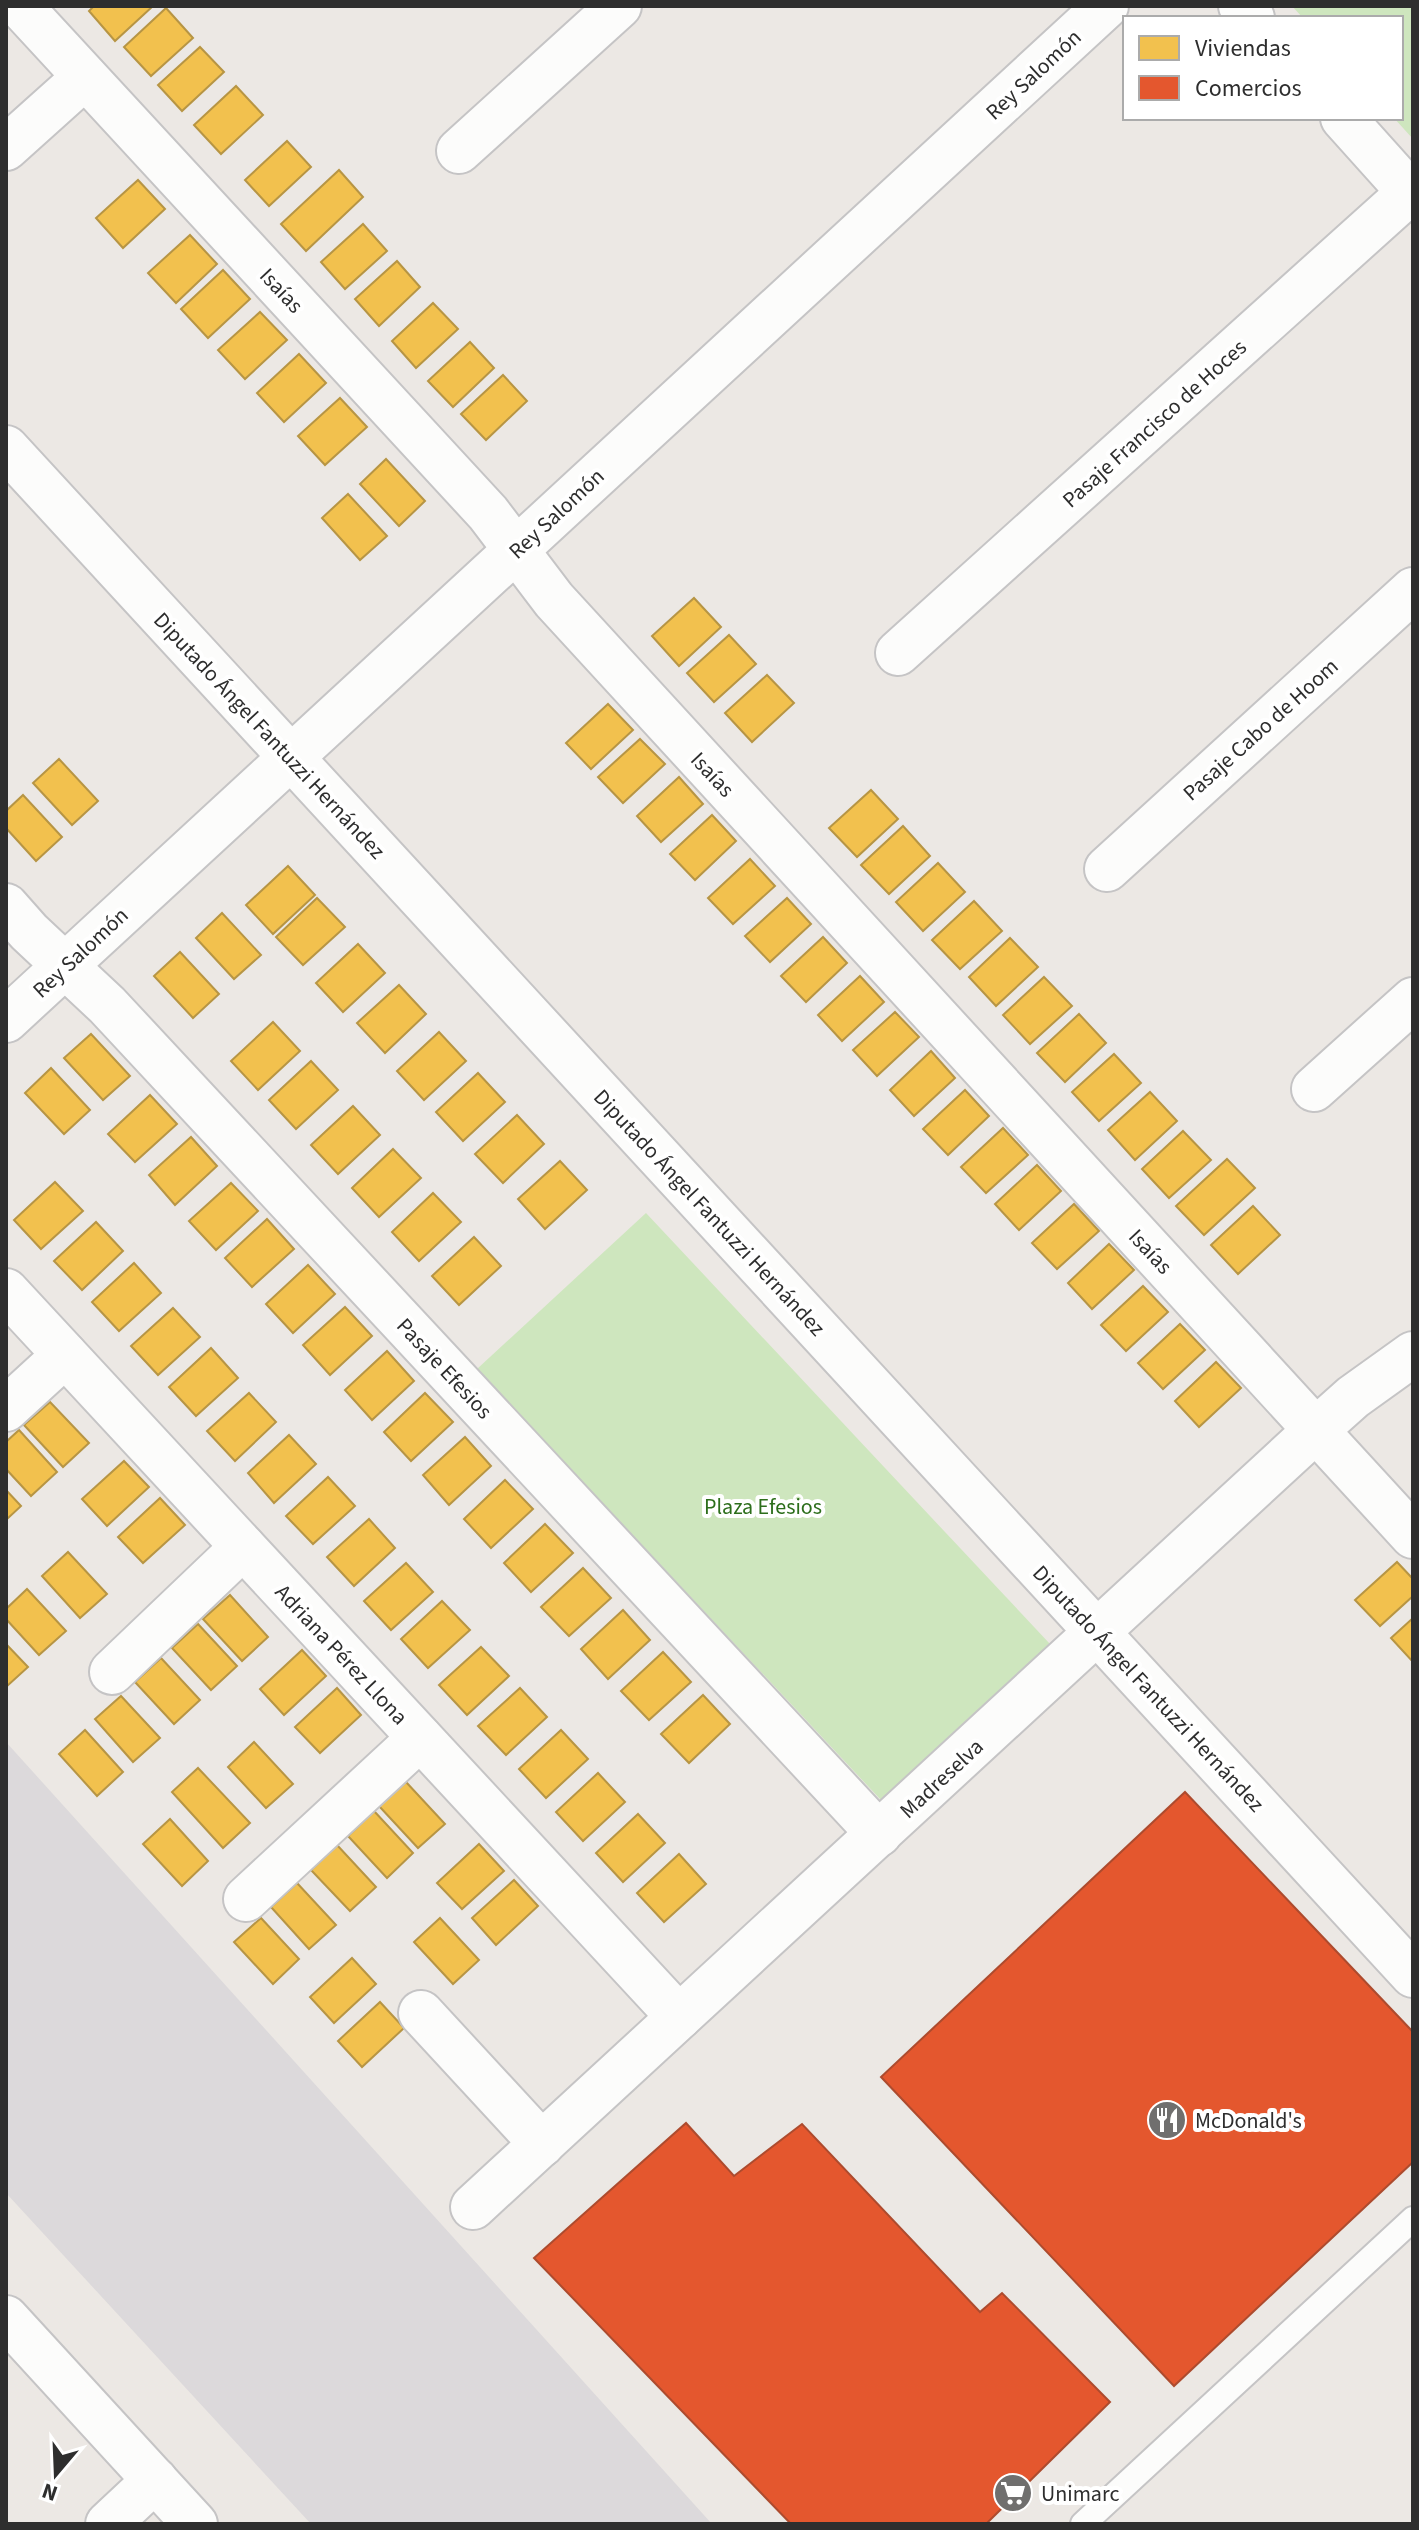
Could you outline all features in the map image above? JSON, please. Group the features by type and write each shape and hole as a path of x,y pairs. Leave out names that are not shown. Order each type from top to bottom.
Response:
{"street":[{"name":"Isaías","path":"20,6 488,513 554,600 1413,1536"},
{"path":"459,151 619,6"},
{"name":"Rey Salomón","path":"6,1020 1106,6"},
{"path":"6,148 85,77"},
{"path":"1345,120 1411,194"},
{"name":"Pasaje Francisco de Hoces","path":"898,653 1411,194"},
{"name":"Diputado Ángel Fantuzzi Hernández","path":"6,448 1413,1975"},
{"name":"Pasaje Cabo de Hoom","path":"1107,869 1413,590"},
{"name":"Pasaje Efesios","path":"6,906 133,1033 879,1834"},
{"path":"1314,1089 1413,1000"},
{"name":"Adriana Pérez Llona","path":"6,1291 679,2017"},
{"name":"Madreselva","path":"473,2207 1316,1430 1364,1389 1413,1354"},
{"path":"6,1409 65,1355"},
{"path":"112,1672 243,1547"},
{"path":"246,1899 420,1738"},
{"path":"421,2013 542,2144"},
{"path":"6,2318 195,2524"},
{"path":"108,2524 155,2480"}],"lane":[{"path":"1083,2524 1413,2219"}],"shaded area":[{"path":"6,1742 712,2524 311,2524 6,2193"}],"green space":[{"path":"1292,6 1413,6 1413,139 1396,120 1403,120 1403,16 1301,16"},
{"name":"Plaza Efesios","path":"646,1213 1050,1644 881,1800 477,1369"}],"building: Viviendas":[{"path":"94,6 153,6 115,41 89,11"},
{"path":"166,8 193,38 151,76 124,47"},
{"path":"200,47 224,72 182,111 158,85"},
{"path":"236,86 263,115 221,154 194,125"},
{"path":"287,141 311,167 269,206 245,180"},
{"path":"339,170 363,197 306,251 281,224"},
{"path":"138,180 165,209 123,248 96,218"},
{"path":"363,224 387,251 345,289 321,262"},
{"path":"190,235 217,264 176,303 148,273"},
{"path":"397,261 420,287 379,326 355,299"},
{"path":"223,270 250,299 208,338 181,309"},
{"path":"433,303 458,329 416,368 392,341"},
{"path":"260,312 287,340 245,379 218,350"},
{"path":"470,342 494,368 453,407 428,381"},
{"path":"299,354 326,383 284,422 257,393"},
{"path":"503,375 527,401 486,440 461,414"},
{"path":"340,398 367,427 325,465 298,436"},
{"path":"386,459 425,501 399,526 360,484"},
{"path":"348,494 387,536 360,560 322,518"},
{"path":"694,598 721,627 679,666 652,636"},
{"path":"729,635 756,664 714,702 687,673"},
{"path":"767,675 794,703 752,742 725,713"},
{"path":"608,704 633,730 591,769 566,743"},
{"path":"640,739 665,764 623,803 598,777"},
{"path":"59,759 98,801 72,825 33,783"},
{"path":"679,777 703,804 661,842 637,816"},
{"path":"871,790 898,819 857,857 829,828"},
{"path":"23,795 62,837 36,861 6,828 6,811"},
{"path":"712,815 736,841 695,880 670,854"},
{"path":"903,826 930,856 889,894 861,865"},
{"path":"750,859 775,886 733,924 708,898"},
{"path":"938,863 965,892 923,931 896,902"},
{"path":"288,866 315,895 273,934 246,905"},
{"path":"317,898 345,927 303,965 276,937"},
{"path":"787,898 811,924 770,962 745,936"},
{"path":"974,901 1002,931 960,969 932,940"},
{"path":"222,913 261,955 234,979 196,938"},
{"path":"823,937 847,963 806,1002 781,976"},
{"path":"1010,938 1038,967 996,1006 969,977"},
{"path":"358,944 385,973 343,1012 316,983"},
{"path":"180,952 219,994 193,1018 154,976"},
{"path":"860,976 884,1002 842,1041 818,1015"},
{"path":"1044,977 1072,1006 1030,1044 1003,1015"},
{"path":"399,985 426,1014 385,1053 357,1023"},
{"path":"895,1012 919,1037 877,1076 853,1050"},
{"path":"1079,1014 1106,1043 1065,1082 1037,1053"},
{"path":"273,1022 300,1051 258,1090 231,1061"},
{"path":"439,1032 466,1061 424,1100 397,1071"},
{"path":"91,1034 130,1076 103,1100 64,1058"},
{"path":"931,1051 955,1078 914,1116 890,1090"},
{"path":"1114,1054 1141,1083 1099,1121 1072,1092"},
{"path":"311,1061 338,1090 296,1129 269,1100"},
{"path":"51,1068 90,1110 64,1134 25,1093"},
{"path":"478,1073 505,1102 463,1141 436,1112"},
{"path":"965,1090 989,1116 948,1155 923,1129"},
{"path":"1150,1092 1177,1121 1135,1160 1108,1130"},
{"path":"150,1095 177,1124 135,1162 108,1134"},
{"path":"353,1106 380,1135 338,1174 311,1145"},
{"path":"517,1115 544,1144 503,1183 475,1154"},
{"path":"1003,1128 1028,1155 986,1193 961,1167"},
{"path":"1183,1131 1211,1160 1169,1198 1142,1169"},
{"path":"191,1137 217,1166 175,1205 149,1175"},
{"path":"393,1149 421,1178 379,1217 352,1188"},
{"path":"1227,1159 1255,1188 1204,1235 1176,1206"},
{"path":"560,1161 587,1190 545,1229 518,1199"},
{"path":"1037,1165 1061,1191 1019,1230 995,1204"},
{"path":"55,1182 83,1211 41,1249 14,1220"},
{"path":"231,1183 258,1211 216,1250 189,1221"},
{"path":"433,1193 461,1222 419,1261 392,1232"},
{"path":"1074,1204 1099,1231 1057,1269 1032,1243"},
{"path":"1253,1206 1280,1235 1238,1274 1211,1245"},
{"path":"267,1219 294,1249 252,1287 225,1258"},
{"path":"96,1222 123,1251 82,1290 54,1261"},
{"path":"474,1237 501,1266 459,1305 432,1276"},
{"path":"1109,1244 1134,1270 1092,1309 1068,1283"},
{"path":"134,1263 161,1293 119,1331 92,1302"},
{"path":"308,1265 335,1294 293,1333 266,1304"},
{"path":"1143,1286 1168,1312 1126,1351 1101,1325"},
{"path":"345,1307 372,1336 330,1375 303,1345"},
{"path":"173,1308 200,1337 158,1375 131,1346"},
{"path":"1180,1324 1205,1350 1163,1389 1138,1363"},
{"path":"211,1348 238,1378 196,1416 169,1387"},
{"path":"387,1351 414,1381 372,1420 345,1390"},
{"path":"1216,1362 1241,1388 1199,1427 1175,1401"},
{"path":"249,1393 276,1422 235,1461 207,1431"},
{"path":"425,1393 453,1422 411,1461 384,1432"},
{"path":"50,1402 89,1443 63,1467 24,1425"},
{"path":"19,1430 57,1472 31,1496 6,1469 6,1442"},
{"path":"289,1435 316,1464 274,1503 248,1473"},
{"path":"465,1437 491,1466 449,1505 423,1475"},
{"path":"124,1461 149,1487 107,1526 82,1499"},
{"path":"328,1477 355,1506 313,1544 286,1516"},
{"path":"505,1480 533,1509 491,1548 464,1519"},
{"path":"6,1490 21,1506 6,1520"},
{"path":"160,1498 185,1525 143,1563 118,1537"},
{"path":"369,1519 395,1548 354,1586 327,1557"},
{"path":"545,1524 573,1553 531,1592 504,1563"},
{"path":"68,1552 107,1594 80,1618 42,1576"},
{"path":"1397,1562 1413,1579 1413,1596 1380,1626 1355,1600"},
{"path":"406,1563 433,1592 391,1630 364,1601"},
{"path":"583,1568 611,1598 569,1636 541,1607"},
{"path":"27,1589 66,1631 39,1655 6,1619 6,1609"},
{"path":"230,1595 268,1637 242,1661 203,1619"},
{"path":"442,1601 470,1630 428,1668 401,1639"},
{"path":"623,1610 650,1640 608,1679 581,1649"},
{"path":"1413,1618 1413,1662 1391,1638"},
{"path":"198,1624 237,1666 211,1690 172,1648"},
{"path":"6,1644 28,1667 6,1687"},
{"path":"481,1647 509,1676 467,1715 439,1685"},
{"path":"302,1650 326,1676 284,1715 260,1689"},
{"path":"663,1652 691,1682 649,1720 621,1691"},
{"path":"161,1658 200,1700 174,1724 135,1682"},
{"path":"337,1688 361,1715 320,1753 295,1727"},
{"path":"520,1688 547,1717 506,1755 478,1726"},
{"path":"703,1695 730,1724 689,1763 661,1734"},
{"path":"121,1696 160,1738 133,1762 95,1719"},
{"path":"85,1730 123,1772 97,1796 59,1754"},
{"path":"561,1730 588,1759 546,1798 519,1769"},
{"path":"254,1742 293,1784 266,1808 228,1767"},
{"path":"198,1768 250,1823 223,1848 172,1792"},
{"path":"598,1773 625,1802 583,1841 556,1812"},
{"path":"406,1782 445,1824 418,1848 379,1806"},
{"path":"374,1811 413,1853 387,1878 348,1836"},
{"path":"638,1814 665,1843 623,1882 596,1853"},
{"path":"170,1819 208,1861 182,1886 143,1844"},
{"path":"479,1844 504,1871 462,1909 437,1883"},
{"path":"337,1845 376,1887 350,1911 311,1870"},
{"path":"679,1854 706,1884 664,1922 637,1893"},
{"path":"514,1880 538,1906 496,1945 472,1918"},
{"path":"297,1883 336,1925 309,1949 271,1907"},
{"path":"261,1918 299,1959 273,1984 234,1942"},
{"path":"440,1918 479,1960 453,1984 414,1942"},
{"path":"352,1958 376,1984 334,2023 310,1997"},
{"path":"380,2002 404,2028 362,2067 338,2041"}],"building: Comercios":[{"name":"McDonald's","path":"1185,1792 1413,2032 1413,2162 1174,2386 881,2077"},
{"path":"686,2123 734,2176 802,2124 980,2312 1002,2293 1110,2402 986,2524 791,2524 534,2258"}],"place":[{"name":"McDonald's","path":"1167,2120"},
{"name":"Unimarc","path":"1013,2493"}]}
